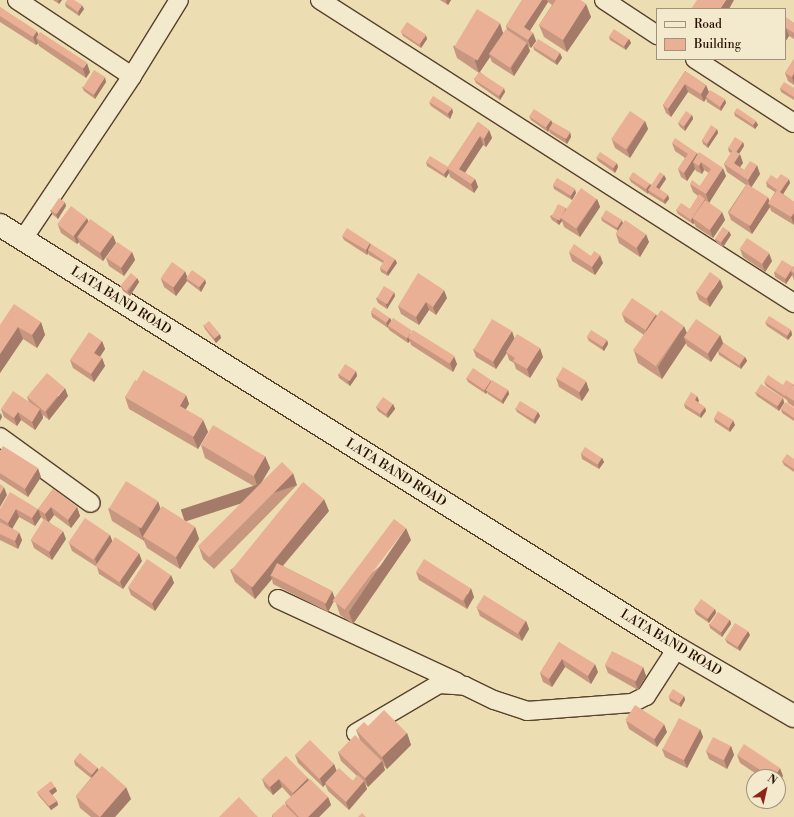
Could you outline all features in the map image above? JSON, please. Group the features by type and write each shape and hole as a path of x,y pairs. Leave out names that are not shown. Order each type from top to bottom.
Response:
{"main road":[{"name":"LATA BAND ROAD","path":"0,225 677,648 794,716"}],"street":[{"path":"17,0 132,76"},
{"path":"23,239 132,76 178,0"},
{"path":"320,0 794,303"},
{"path":"604,0 656,34"},
{"path":"697,60 794,123"},
{"path":"0,437 91,503"},
{"path":"278,599 494,700 528,711 632,703 646,696 677,648"},
{"path":"356,733 439,684 465,686"}],"building":[{"path":"67,0 74,0 82,5 78,12 65,3"},
{"path":"522,0 542,0 524,27 533,33 528,40 506,26"},
{"path":"556,0 580,0 586,4 563,40 539,25"},
{"path":"697,0 726,0 721,8 692,8"},
{"path":"0,7 37,31 33,37 0,16"},
{"path":"477,9 500,23 477,61 454,47"},
{"path":"786,18 794,23 794,33 786,28"},
{"path":"407,22 426,35 419,45 400,32"},
{"path":"506,29 527,43 510,68 489,54"},
{"path":"614,29 629,39 624,47 609,36"},
{"path":"40,32 87,62 83,68 36,38"},
{"path":"538,39 560,53 555,60 533,47"},
{"path":"794,59 794,73 792,77 785,73"},
{"path":"94,70 105,77 94,95 83,88"},
{"path":"685,71 706,85 701,94 685,84 668,109 663,105"},
{"path":"479,72 504,88 499,96 474,80"},
{"path":"784,82 794,88 794,97 780,88"},
{"path":"710,90 725,99 720,107 706,97"},
{"path":"433,96 452,108 448,114 429,102"},
{"path":"737,108 756,121 753,125 734,112"},
{"path":"534,109 551,120 546,127 529,117"},
{"path":"630,111 645,121 626,149 611,139"},
{"path":"686,111 692,115 684,127 678,123"},
{"path":"478,122 489,130 484,139 480,136 459,169 475,179 471,184 447,168"},
{"path":"553,122 570,132 566,139 549,129"},
{"path":"711,125 717,129 707,144 702,140"},
{"path":"735,137 743,142 736,152 728,148"},
{"path":"675,138 697,153 684,173 678,169 688,154 672,143"},
{"path":"733,150 740,154 734,163 744,170 750,161 757,165 748,180 724,164"},
{"path":"600,152 617,163 614,168 597,157"},
{"path":"699,152 723,168 706,194 690,184 692,180 700,186 711,169 701,162 699,166 693,162"},
{"path":"430,156 448,167 444,174 426,162"},
{"path":"633,172 650,184 646,189 629,178"},
{"path":"660,172 664,175 656,187 668,195 664,200 648,190"},
{"path":"781,174 789,179 780,192 766,182 771,175 777,179"},
{"path":"557,178 575,189 571,196 553,185"},
{"path":"747,184 768,197 750,226 729,213"},
{"path":"581,188 597,199 576,228 560,217"},
{"path":"777,190 794,202 794,213 791,217 768,203"},
{"path":"699,194 705,199 691,220 676,210 681,203 690,209"},
{"path":"59,198 65,202 56,214 51,210"},
{"path":"705,200 722,212 710,230 692,218"},
{"path":"558,204 566,208 560,221 552,216"},
{"path":"71,206 87,218 73,236 57,224"},
{"path":"606,210 622,220 617,228 601,218"},
{"path":"90,219 113,235 100,253 77,237"},
{"path":"625,220 646,234 636,248 615,234"},
{"path":"723,227 729,231 721,243 715,239"},
{"path":"347,228 370,243 366,250 342,236"},
{"path":"747,238 769,253 762,264 740,249"},
{"path":"117,242 132,252 121,268 106,258"},
{"path":"371,244 395,259 387,272 380,268 384,261 368,250"},
{"path":"574,244 591,256 594,251 600,255 592,267 569,252"},
{"path":"782,260 793,267 786,279 775,272"},
{"path":"172,262 185,271 174,288 161,278"},
{"path":"794,266 794,273 791,271"},
{"path":"192,270 205,279 199,287 186,278"},
{"path":"710,272 720,279 706,299 696,292"},
{"path":"131,273 137,278 126,291 120,286"},
{"path":"418,273 444,290 433,307 426,302 416,317 398,306"},
{"path":"384,286 394,292 387,304 377,298"},
{"path":"632,298 656,314 645,330 621,314"},
{"path":"14,304 41,322 32,335 18,327 0,354 0,325"},
{"path":"374,307 390,318 386,323 371,312"},
{"path":"661,310 684,326 656,366 633,350"},
{"path":"769,316 791,330 787,336 765,322"},
{"path":"393,318 412,331 407,338 388,325"},
{"path":"492,319 512,331 493,362 473,350"},
{"path":"696,319 720,335 708,353 684,337"},
{"path":"209,321 220,334 215,339 204,325"},
{"path":"413,330 455,356 450,364 408,338"},
{"path":"591,330 607,340 603,347 587,337"},
{"path":"89,332 102,341 94,353 102,358 91,374 70,360"},
{"path":"517,334 540,348 527,369 513,361 515,358 506,352"},
{"path":"724,343 745,357 739,365 718,351"},
{"path":"345,364 356,371 350,381 339,374"},
{"path":"563,367 586,381 579,392 556,378"},
{"path":"473,368 491,380 485,390 466,378"},
{"path":"143,370 186,395 180,406 136,381"},
{"path":"47,373 65,388 45,412 27,397"},
{"path":"768,375 783,385 786,380 793,384 785,396 764,382"},
{"path":"135,380 203,420 193,437 125,397"},
{"path":"492,380 508,390 502,400 486,390"},
{"path":"761,384 783,398 778,406 756,392"},
{"path":"792,385 794,386 794,401 785,395"},
{"path":"13,391 40,409 32,422 18,412 14,418 1,409"},
{"path":"691,392 697,396 695,400 705,407 700,414 684,404"},
{"path":"383,397 393,404 386,414 376,407"},
{"path":"520,401 538,412 533,420 515,409"},
{"path":"785,402 794,408 794,418 781,409"},
{"path":"718,411 733,420 729,428 714,418"},
{"path":"213,425 265,456 253,476 201,445"},
{"path":"3,446 38,468 25,489 0,473 0,451"},
{"path":"585,447 602,458 597,465 581,454"},
{"path":"787,454 794,459 794,469 782,461"},
{"path":"282,462 293,473 209,557 198,546"},
{"path":"126,481 158,501 141,528 109,508"},
{"path":"303,482 324,499 252,588 231,571"},
{"path":"0,484 4,487 0,494"},
{"path":"53,489 77,507 68,520 51,507 45,514 38,509"},
{"path":"10,492 38,509 32,518 16,509 8,523 0,518 0,509"},
{"path":"162,506 195,527 176,557 143,537"},
{"path":"85,518 110,535 93,560 68,543"},
{"path":"44,519 63,531 49,552 31,540"},
{"path":"394,519 406,528 345,609 333,600"},
{"path":"0,522 19,532 15,541 0,534"},
{"path":"115,537 139,553 119,582 95,566"},
{"path":"147,559 171,575 152,603 128,587"},
{"path":"424,559 471,588 463,601 416,572"},
{"path":"277,563 332,591 326,604 271,575"},
{"path":"484,595 526,621 518,634 476,608"},
{"path":"701,599 715,609 708,619 694,609"},
{"path":"718,612 730,620 721,632 710,624"},
{"path":"735,623 748,631 738,647 725,639"},
{"path":"559,642 595,664 588,676 562,659 549,679 540,673"},
{"path":"612,651 643,667 636,681 605,665"},
{"path":"673,689 684,696 679,704 668,697"},
{"path":"635,705 664,724 655,739 625,720"},
{"path":"384,710 407,733 382,757 356,730 364,722 368,726"},
{"path":"679,718 700,729 684,760 663,749"},
{"path":"355,735 382,761 365,778 338,752"},
{"path":"713,737 731,746 724,760 706,751"},
{"path":"310,740 334,764 319,779 295,755"},
{"path":"744,744 780,768 759,769 737,755"},
{"path":"80,753 98,768 92,775 74,760"},
{"path":"286,756 308,778 293,793 279,779 270,787 262,779"},
{"path":"102,766 126,787 100,817 76,796"},
{"path":"339,768 353,781 358,775 364,781 346,802 325,783"},
{"path":"310,779 328,797 308,817 299,817 285,802"},
{"path":"51,781 55,787 49,791 57,801 49,806 37,792"},
{"path":"239,797 258,817 219,817"},
{"path":"284,804 297,817 273,817 272,815"},
{"path":"362,813 366,817 358,817"}]}
